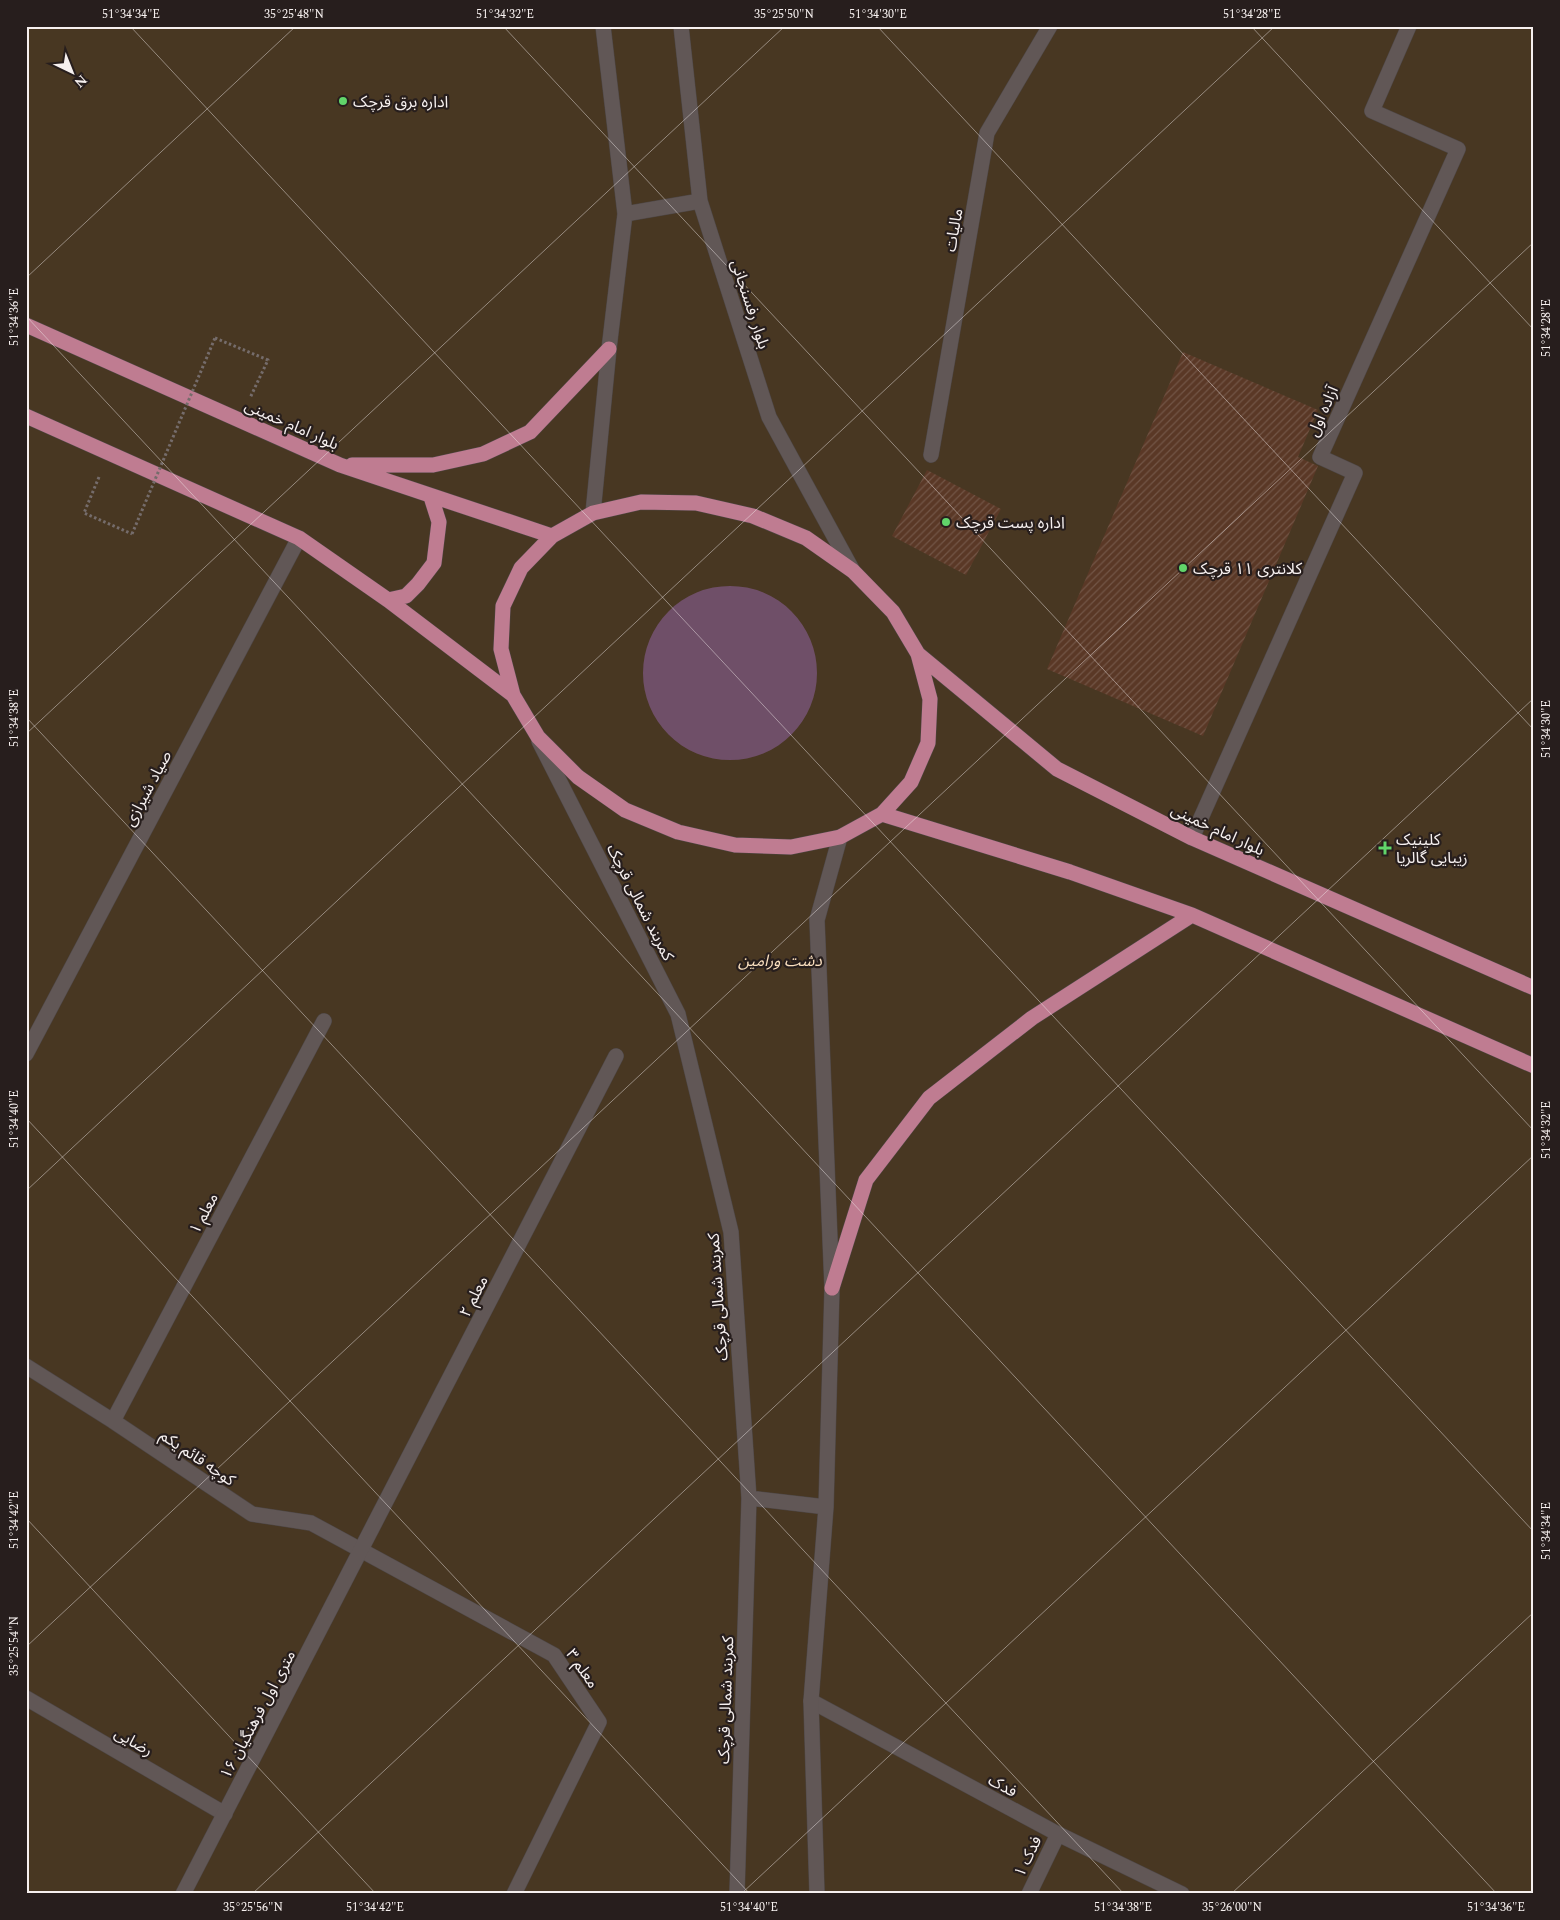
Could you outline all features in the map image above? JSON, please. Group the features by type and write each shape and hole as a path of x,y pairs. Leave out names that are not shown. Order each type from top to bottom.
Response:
{"main road":[{"name":"بلوار امام خمینی","path":"26,325 340,465 552,536"},
{"path":"340,465 433,465 483,454 530,432 609,349"},
{"path":"26,416 299,538 388,600 513,695"},
{"path":"388,600 406,596 434,563 439,522 431,497"},
{"path":"641,502 696,503 753,516 806,538 854,571 893,612 918,654 930,699 928,742 911,782 882,814 840,837 791,847 735,845 678,832 625,810 578,777 538,737 513,695 501,649 503,606 521,568 552,536 592,513 641,502"},
{"name":"بلوار امام خمینی","path":"918,654 1057,769 1192,838 1534,988"},
{"path":"882,814 1070,872 1192,915 1534,1066"},
{"path":"832,1288 866,1180 930,1098 1032,1018 1192,915"}],"street":[{"path":"592,513 625,214 603,26"},
{"name":"بلوار رفسنجانی","path":"681,26 700,202 769,417 854,571"},
{"name":"مالیات","path":"931,455 987,134 1050,26"},
{"name":"آزاده اول","path":"1192,838 1355,472 1320,457 1458,149 1372,110 1409,26"},
{"path":"625,214 700,202"},
{"name":"صیاد شیرازی","path":"26,1054 299,538"},
{"name":"کمربند شمالی قرچک","path":"538,737 678,1014 731,1232 749,1498 737,1894"},
{"path":"817,1894 811,1701 826,1507 832,1288 817,920 840,837"},
{"name":"معلم ۱","path":"112,1421 324,1021"},
{"name":"معلم ۲","path":"361,1551 616,1056"},
{"name":"کوچه قائم یکم","path":"26,1366 252,1514 312,1523 361,1551"},
{"path":"749,1498 826,1507"},
{"name":"۱۶ متری اول فرهنگیان","path":"183,1894 361,1551"},
{"name":"معلم ۳","path":"361,1551 554,1655 599,1722 514,1894"},
{"name":"رضایی","path":"26,1698 225,1814"},
{"name":"فدک","path":"811,1701 1058,1834 1182,1894"},
{"name":"فدک ۱","path":"1029,1894 1058,1834"}],"path":[{"path":"109,453 84,513 132,534 215,338 268,360 240,420"}],"green space":[{"name":"دشت ورامین","path":"26,26 1534,26 1534,1894 26,1894"}],"shaded area":[{"path":"730,586 747,588 763,593 785,606 797,618 813,648 817,673 815,690 810,706 797,728 785,740 755,756 730,760 713,758 697,753 675,740 663,728 647,698 643,673 645,656 650,640 663,618 675,606 705,590"}],"building":[{"name":"کلانتری ۱۱ قرچک","path":"1183,352 1318,410 1298,457 1318,466 1203,736 1047,669"},
{"name":"اداره پست قرچک","path":"927,470 1001,509 966,575 892,536"}],"place":[{"name":"اداره برق قرچک","path":"343,101"},
{"name":"اداره پست قرچک","path":"946,522"},
{"name":"کلانتری ۱۱ قرچک","path":"1183,568"},
{"name":"کلینیک زیبایی گالریا","path":"1385,848"}]}
